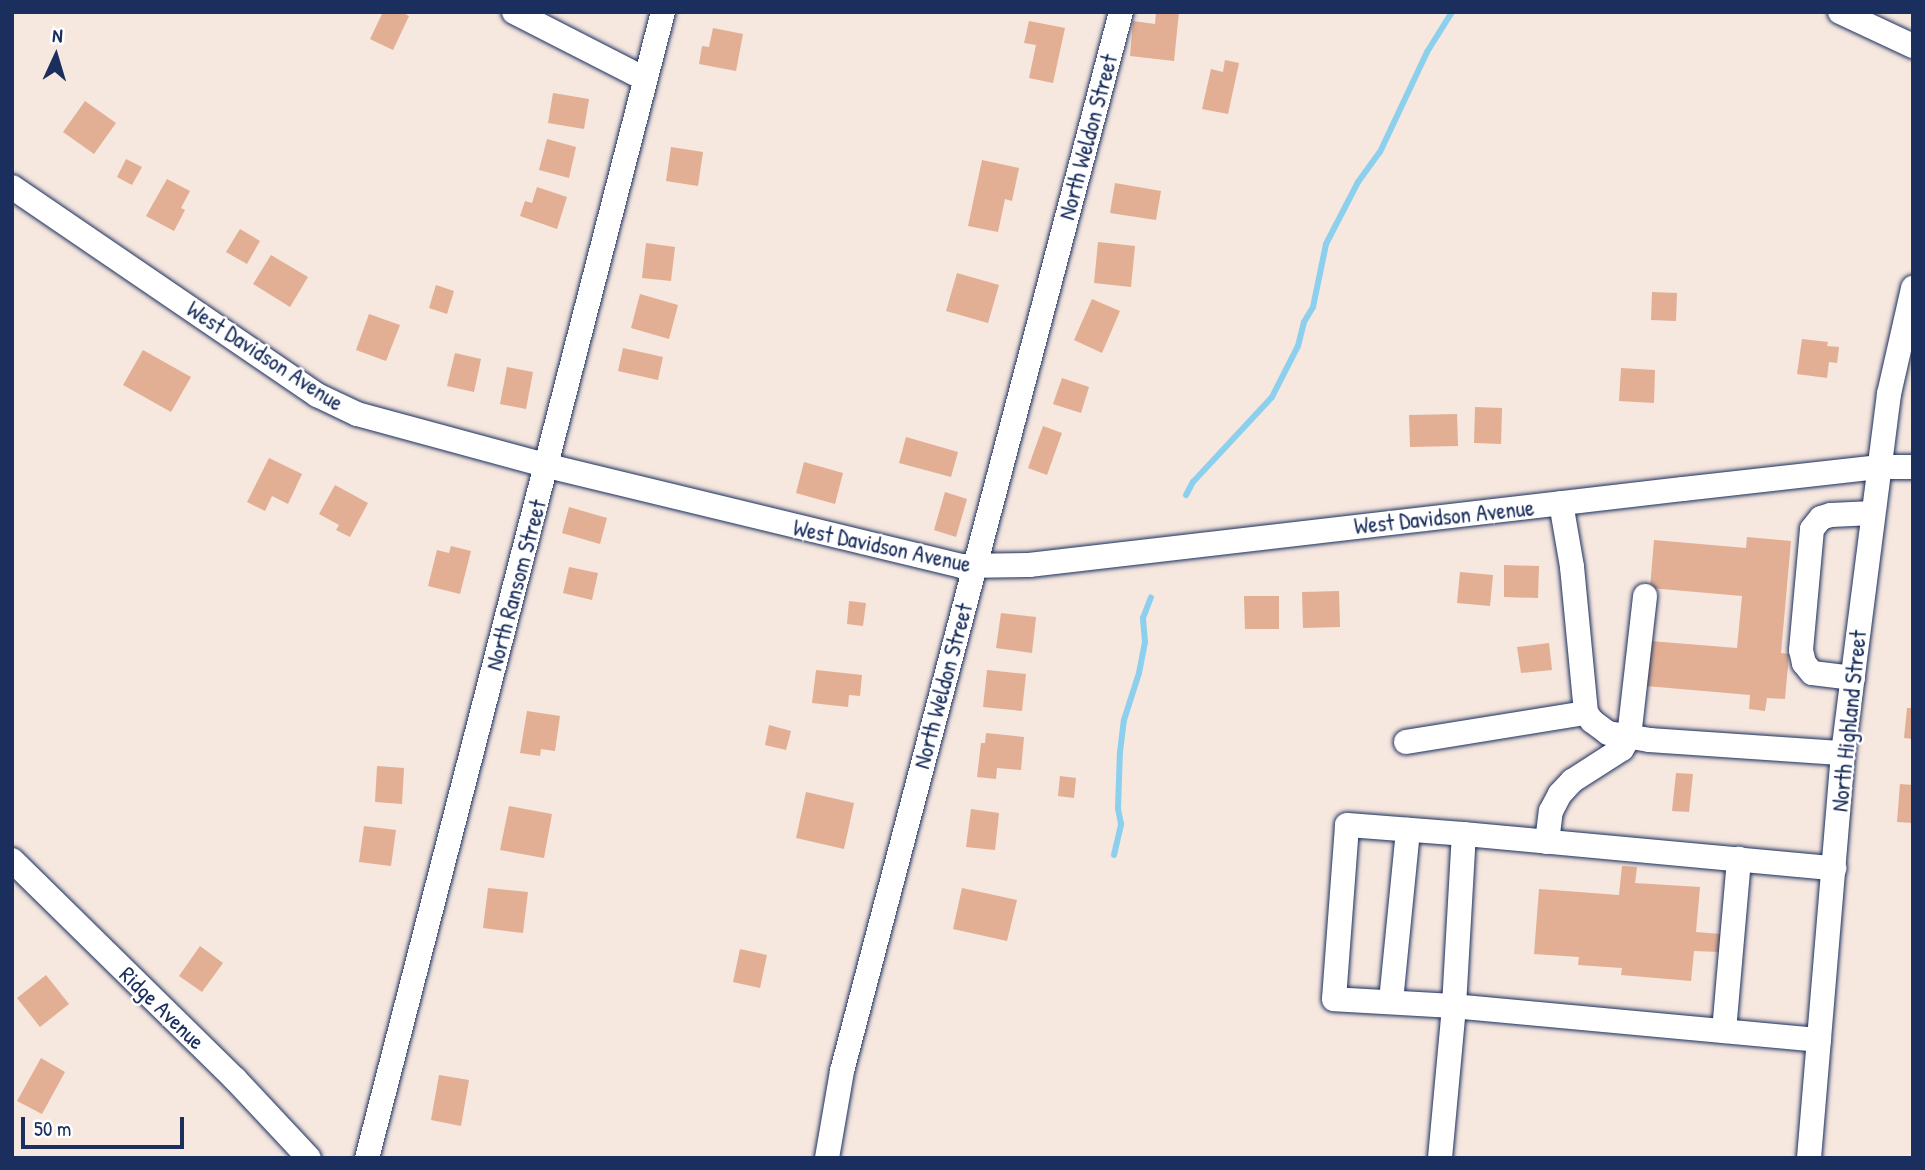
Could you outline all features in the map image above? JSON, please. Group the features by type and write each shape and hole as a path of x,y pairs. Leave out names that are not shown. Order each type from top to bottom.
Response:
{"street":[{"path":"514,12 645,79"},
{"name":"North Ransom Street","path":"366,1158 548,466 663,12"},
{"name":"North Weldon Street","path":"827,1158 842,1071 1121,12"},
{"path":"1840,12 1913,46"},
{"name":"West Davidson Avenue","path":"12,187 317,395 385,424 859,543 974,568 1029,565 1878,467 1913,467"},
{"name":"North Highland Street","path":"1809,1158 1843,753 1878,467 1889,394 1913,288"},
{"path":"1561,503 1574,580 1586,713 1608,733 1629,737 1843,753"},
{"path":"1853,678 1812,673 1804,663 1801,650 1812,529 1821,517 1873,513"},
{"path":"1547,842 1551,811 1560,794 1572,780 1622,749 1629,737 1645,596"},
{"path":"1406,742 1586,713"},
{"path":"1819,1040 1454,1006 1334,999 1347,825 1834,868"},
{"path":"1391,1001 1408,830"},
{"path":"1440,1158 1454,1006 1464,834"},
{"path":"1724,1031 1739,859"},
{"name":"Ridge Avenue","path":"12,860 235,1079 309,1158"}],"building":[{"path":"383,12 401,12 409,16 393,50 370,39"},
{"path":"1156,12 1179,12 1174,61 1130,56 1133,21 1155,24"},
{"path":"1029,21 1065,28 1053,83 1029,78 1036,45 1024,43"},
{"path":"713,28 743,34 736,71 699,64 702,46 709,47"},
{"path":"1225,60 1239,63 1228,114 1202,109 1211,69 1223,72"},
{"path":"553,93 589,99 584,129 548,123"},
{"path":"85,101 116,123 94,154 63,132"},
{"path":"547,139 576,147 569,178 539,170"},
{"path":"671,147 703,152 698,186 666,181"},
{"path":"126,159 142,167 132,185 117,177"},
{"path":"982,160 1019,168 1012,201 1005,199 998,232 968,226"},
{"path":"167,179 190,191 181,208 185,210 174,231 146,216"},
{"path":"1115,183 1161,191 1156,220 1110,213"},
{"path":"537,187 567,197 557,229 520,216 525,201 532,203"},
{"path":"240,229 260,241 247,264 226,252"},
{"path":"1098,242 1135,246 1131,287 1094,283"},
{"path":"646,243 675,247 671,281 642,278"},
{"path":"271,255 308,277 290,307 253,284"},
{"path":"957,273 999,285 988,323 946,311"},
{"path":"436,285 454,291 447,314 429,308"},
{"path":"1652,292 1677,293 1676,321 1651,320"},
{"path":"640,294 678,305 669,339 631,328"},
{"path":"1092,299 1120,311 1102,353 1074,340"},
{"path":"369,314 400,325 386,361 356,350"},
{"path":"1802,339 1828,342 1827,346 1839,347 1837,363 1829,362 1827,378 1797,374"},
{"path":"623,348 663,357 658,380 618,371"},
{"path":"143,350 191,377 171,412 123,385"},
{"path":"455,353 481,359 474,392 447,386"},
{"path":"507,367 533,372 526,409 500,404"},
{"path":"1621,368 1655,370 1654,403 1619,401"},
{"path":"1062,378 1089,387 1081,413 1053,404"},
{"path":"1475,407 1502,408 1501,444 1474,443"},
{"path":"1457,414 1458,446 1410,447 1409,415"},
{"path":"1043,426 1062,433 1047,475 1028,468"},
{"path":"906,437 958,452 951,477 899,463"},
{"path":"269,458 302,474 288,504 272,496 265,511 247,502"},
{"path":"804,462 843,473 835,504 796,493"},
{"path":"335,485 368,503 350,537 336,530 339,525 319,514"},
{"path":"945,492 967,499 956,537 934,530"},
{"path":"569,507 607,518 600,544 562,533"},
{"path":"1747,537 1791,541 1781,653 1789,654 1785,699 1767,698 1765,711 1749,709 1750,695 1646,686 1650,641 1737,648 1742,596 1650,588 1654,540 1746,548"},
{"path":"451,546 471,551 460,594 428,586 437,550 449,553"},
{"path":"1504,565 1539,566 1538,598 1504,597"},
{"path":"569,567 598,573 592,600 563,593"},
{"path":"1460,572 1493,575 1490,606 1457,603"},
{"path":"1339,591 1340,627 1303,628 1302,592"},
{"path":"1244,596 1279,596 1279,629 1245,629"},
{"path":"849,601 866,603 863,626 847,624"},
{"path":"1001,613 1036,617 1032,653 996,648"},
{"path":"1549,643 1552,670 1521,673 1517,647"},
{"path":"816,670 862,675 860,696 849,695 848,707 812,703"},
{"path":"987,670 1026,674 1022,711 983,707"},
{"path":"1907,708 1913,708 1913,739 1904,738"},
{"path":"527,711 560,716 555,751 541,749 540,756 520,753"},
{"path":"769,725 791,731 786,750 765,745"},
{"path":"986,733 1024,737 1021,770 997,768 996,779 977,777 981,743 985,743"},
{"path":"377,766 404,768 402,804 375,802"},
{"path":"1676,773 1693,774 1689,812 1672,811"},
{"path":"1060,776 1076,778 1074,798 1058,796"},
{"path":"1900,784 1913,785 1913,823 1897,822"},
{"path":"806,792 854,803 844,849 796,838"},
{"path":"509,806 552,814 544,858 500,850"},
{"path":"971,809 999,813 995,850 966,847"},
{"path":"364,826 396,830 391,866 359,862"},
{"path":"1622,866 1637,867 1635,883 1700,887 1696,932 1721,934 1720,952 1694,951 1691,981 1621,975 1622,968 1578,965 1579,957 1534,954 1539,889 1619,895"},
{"path":"488,888 528,892 523,933 483,928"},
{"path":"962,888 1017,900 1007,941 953,929"},
{"path":"200,946 223,963 202,992 179,976"},
{"path":"740,949 767,955 760,988 733,982"},
{"path":"46,975 69,1004 40,1027 17,998"},
{"path":"41,1058 65,1072 42,1114 17,1101"},
{"path":"439,1075 469,1080 461,1126 431,1120"}],"waterway":[{"path":"1186,495 1193,482 1272,397 1298,346 1304,322 1313,307 1326,244 1358,182 1380,152 1427,52 1452,12"},
{"path":"1114,855 1121,824 1118,808 1124,720 1139,673 1145,642 1143,618 1151,597"}]}
